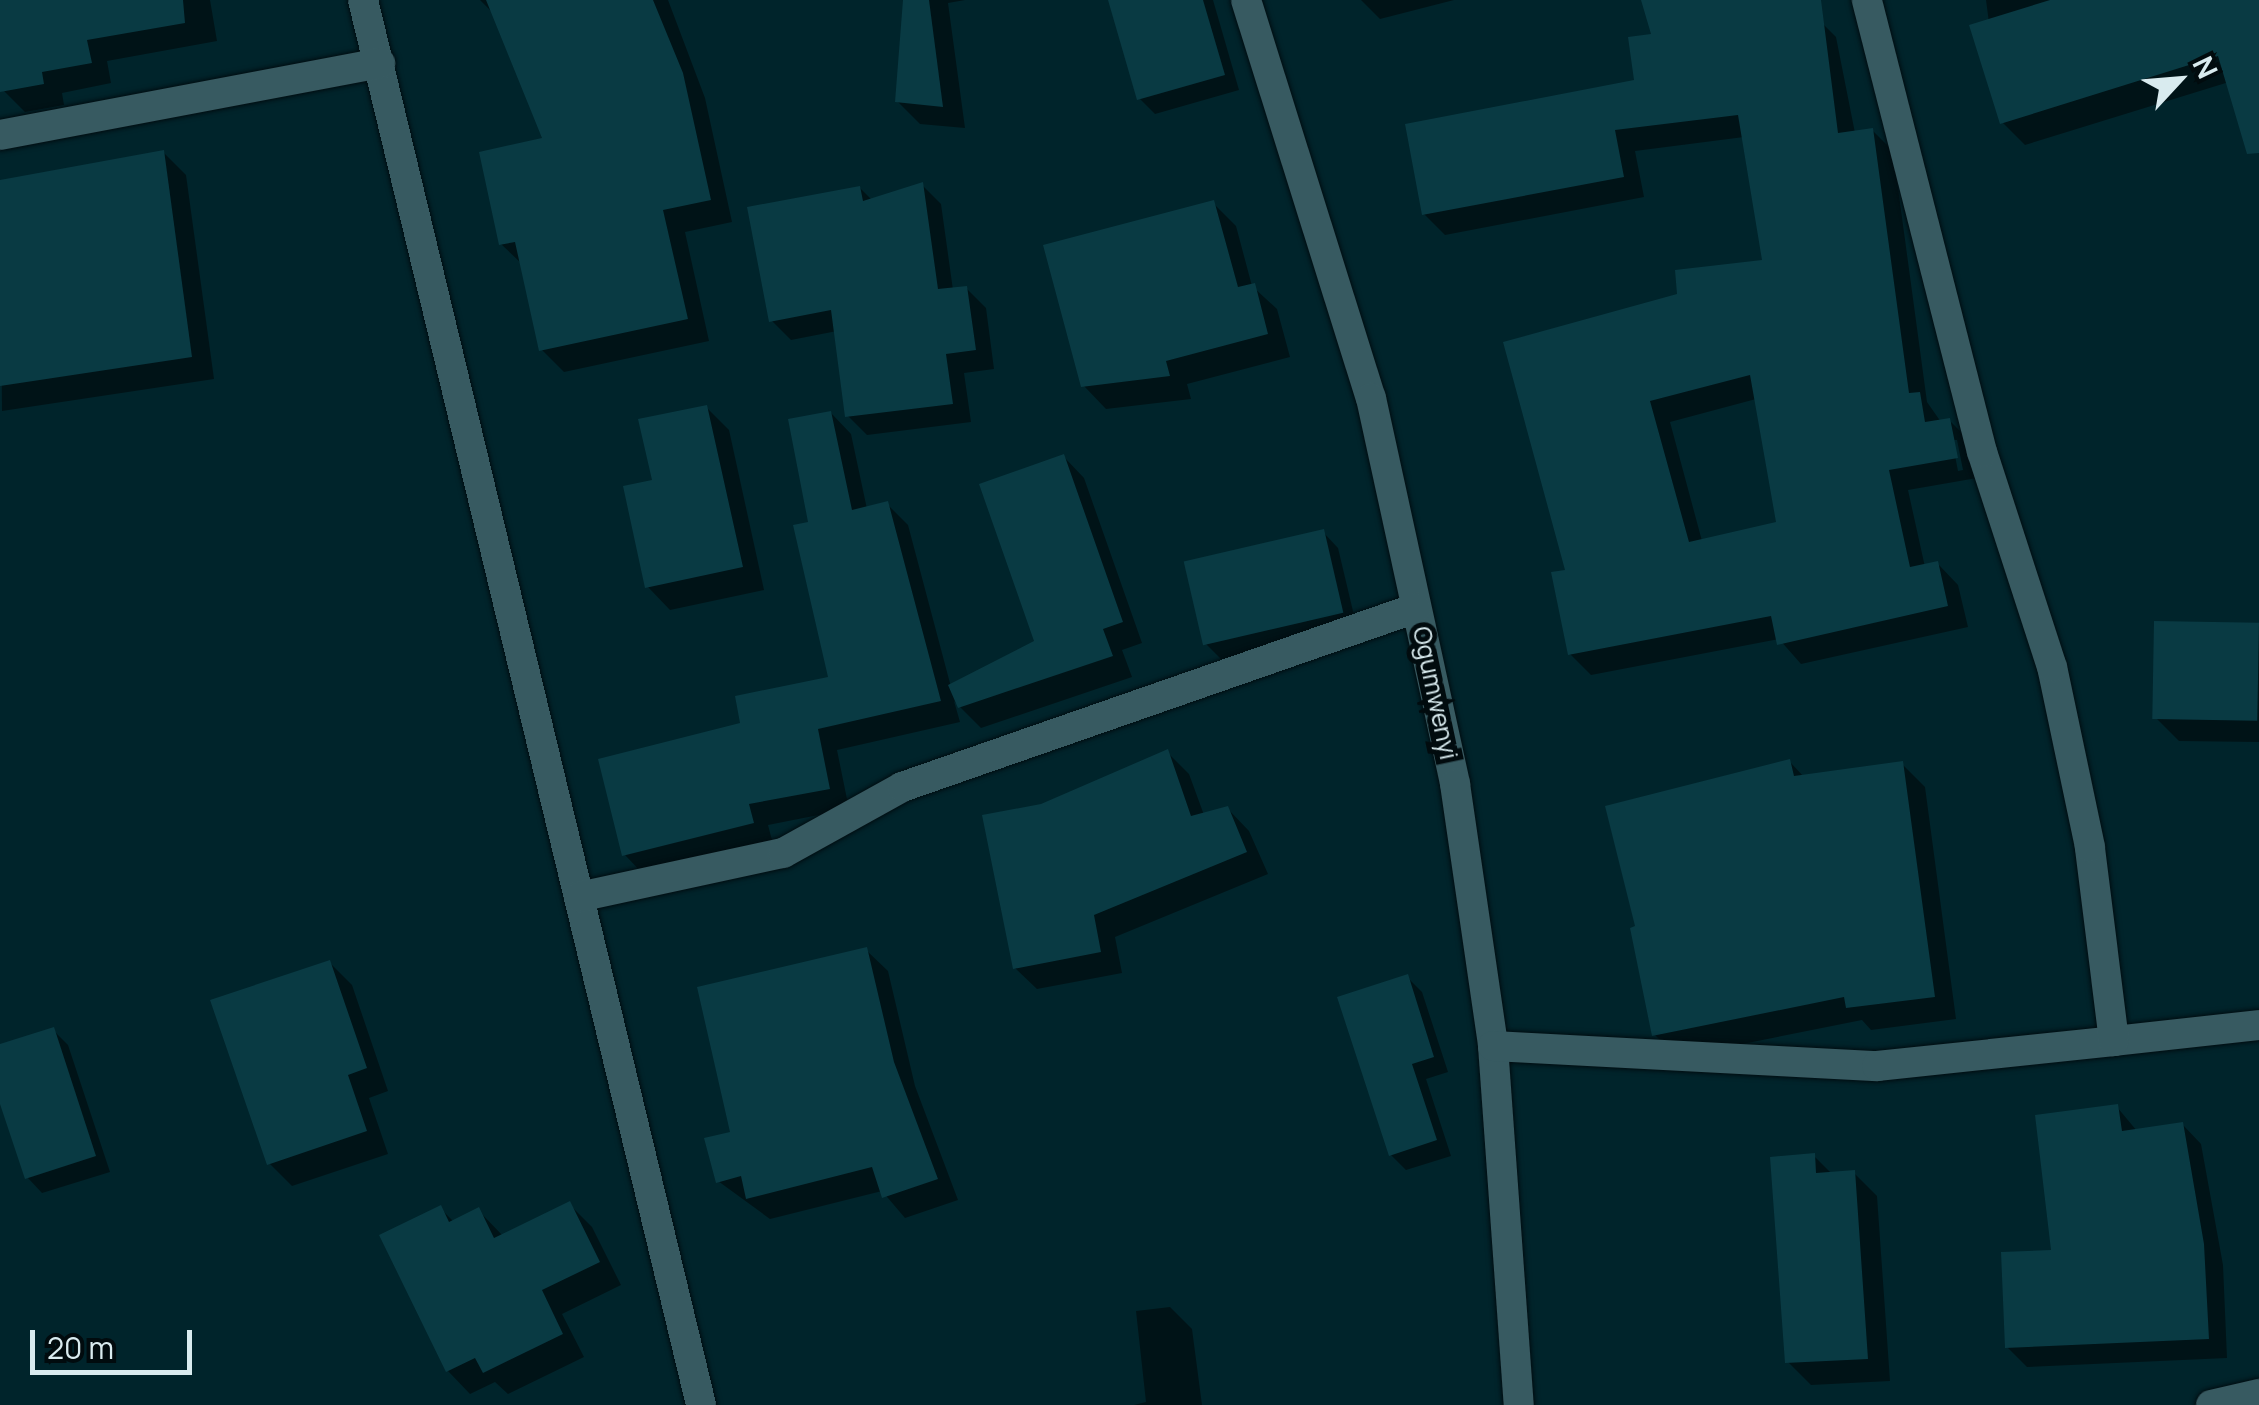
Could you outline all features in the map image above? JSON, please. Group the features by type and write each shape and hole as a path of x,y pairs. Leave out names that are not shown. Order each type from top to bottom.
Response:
{"street":[{"path":"363,0 701,1405"},
{"name":"Ogumwenyi","path":"1246,0 1371,398 1455,784 1493,1046 1520,1405"},
{"path":"1867,0 1982,452 2052,667 2090,847 2114,1041"},
{"path":"0,134 380,63"},
{"path":"580,897 782,853 902,787 1416,608"},
{"path":"1493,1046 1877,1066 2259,1026"},
{"path":"2210,1405 2259,1394"}],"building":[{"path":"0,0 183,0 185,23 87,40 92,63 42,72 44,84 0,92"},
{"path":"486,0 653,0 683,73 711,200 663,210 688,319 539,351 515,242 499,245 479,152 542,138"},
{"path":"903,0 929,0 943,107 895,102"},
{"path":"1108,0 1203,0 1225,75 1137,100"},
{"path":"1641,0 1821,0 1838,133 1873,128 1909,393 1920,392 1925,422 1950,418 1958,458 1889,470 1910,567 1938,561 1948,606 1777,645 1771,616 1568,655 1551,572 1565,570 1503,342 1677,294 1675,270 1762,260 1738,115 1615,130 1624,177 1422,215 1405,124 1634,80 1628,37 1651,34","holes":["1750,375 1776,522 1689,542 1650,401"]},
{"path":"2050,0 2259,0 2259,153 2247,154 2218,56 2000,124 1969,25"},
{"path":"164,150 192,357 0,386 0,180"},
{"path":"923,182 938,289 967,286 976,350 946,354 953,404 845,417 831,310 769,322 747,207 860,186 863,201"},
{"path":"1214,200 1238,287 1255,283 1268,334 1166,361 1170,376 1081,387 1043,245"},
{"path":"707,405 743,567 645,588 623,486 652,480 638,419"},
{"path":"831,411 852,510 888,501 941,701 818,729 830,789 749,804 754,823 622,856 598,759 740,723 735,696 828,677 793,525 808,522 788,419"},
{"path":"1064,454 1123,622 1103,629 1113,656 958,708 948,685 1034,641 979,484"},
{"path":"1324,529 1343,613 1203,645 1184,561"},
{"path":"2154,621 2259,623 2257,721 2152,719"},
{"path":"1168,749 1191,816 1228,806 1247,852 1094,915 1101,952 1013,969 982,815 1041,804"},
{"path":"1790,759 1794,776 1903,761 1935,997 1846,1008 1844,997 1652,1036 1630,928 1635,926 1605,806"},
{"path":"867,947 894,1062 938,1179 882,1198 872,1167 746,1199 741,1176 716,1183 704,1138 730,1132 697,987"},
{"path":"330,960 367,1068 348,1075 367,1131 267,1165 210,1000"},
{"path":"1408,974 1434,1057 1412,1064 1437,1140 1389,1156 1337,997"},
{"path":"54,1027 96,1156 25,1179 0,1104 0,1044"},
{"path":"2118,1104 2122,1131 2183,1122 2204,1244 2209,1339 2005,1348 2001,1252 2051,1250 2035,1115"},
{"path":"1815,1153 1816,1173 1855,1170 1868,1359 1785,1363 1770,1157"},
{"path":"570,1201 600,1262 542,1290 563,1334 483,1373 475,1358 446,1372 379,1235 441,1205 449,1222 479,1207 494,1238"}]}
